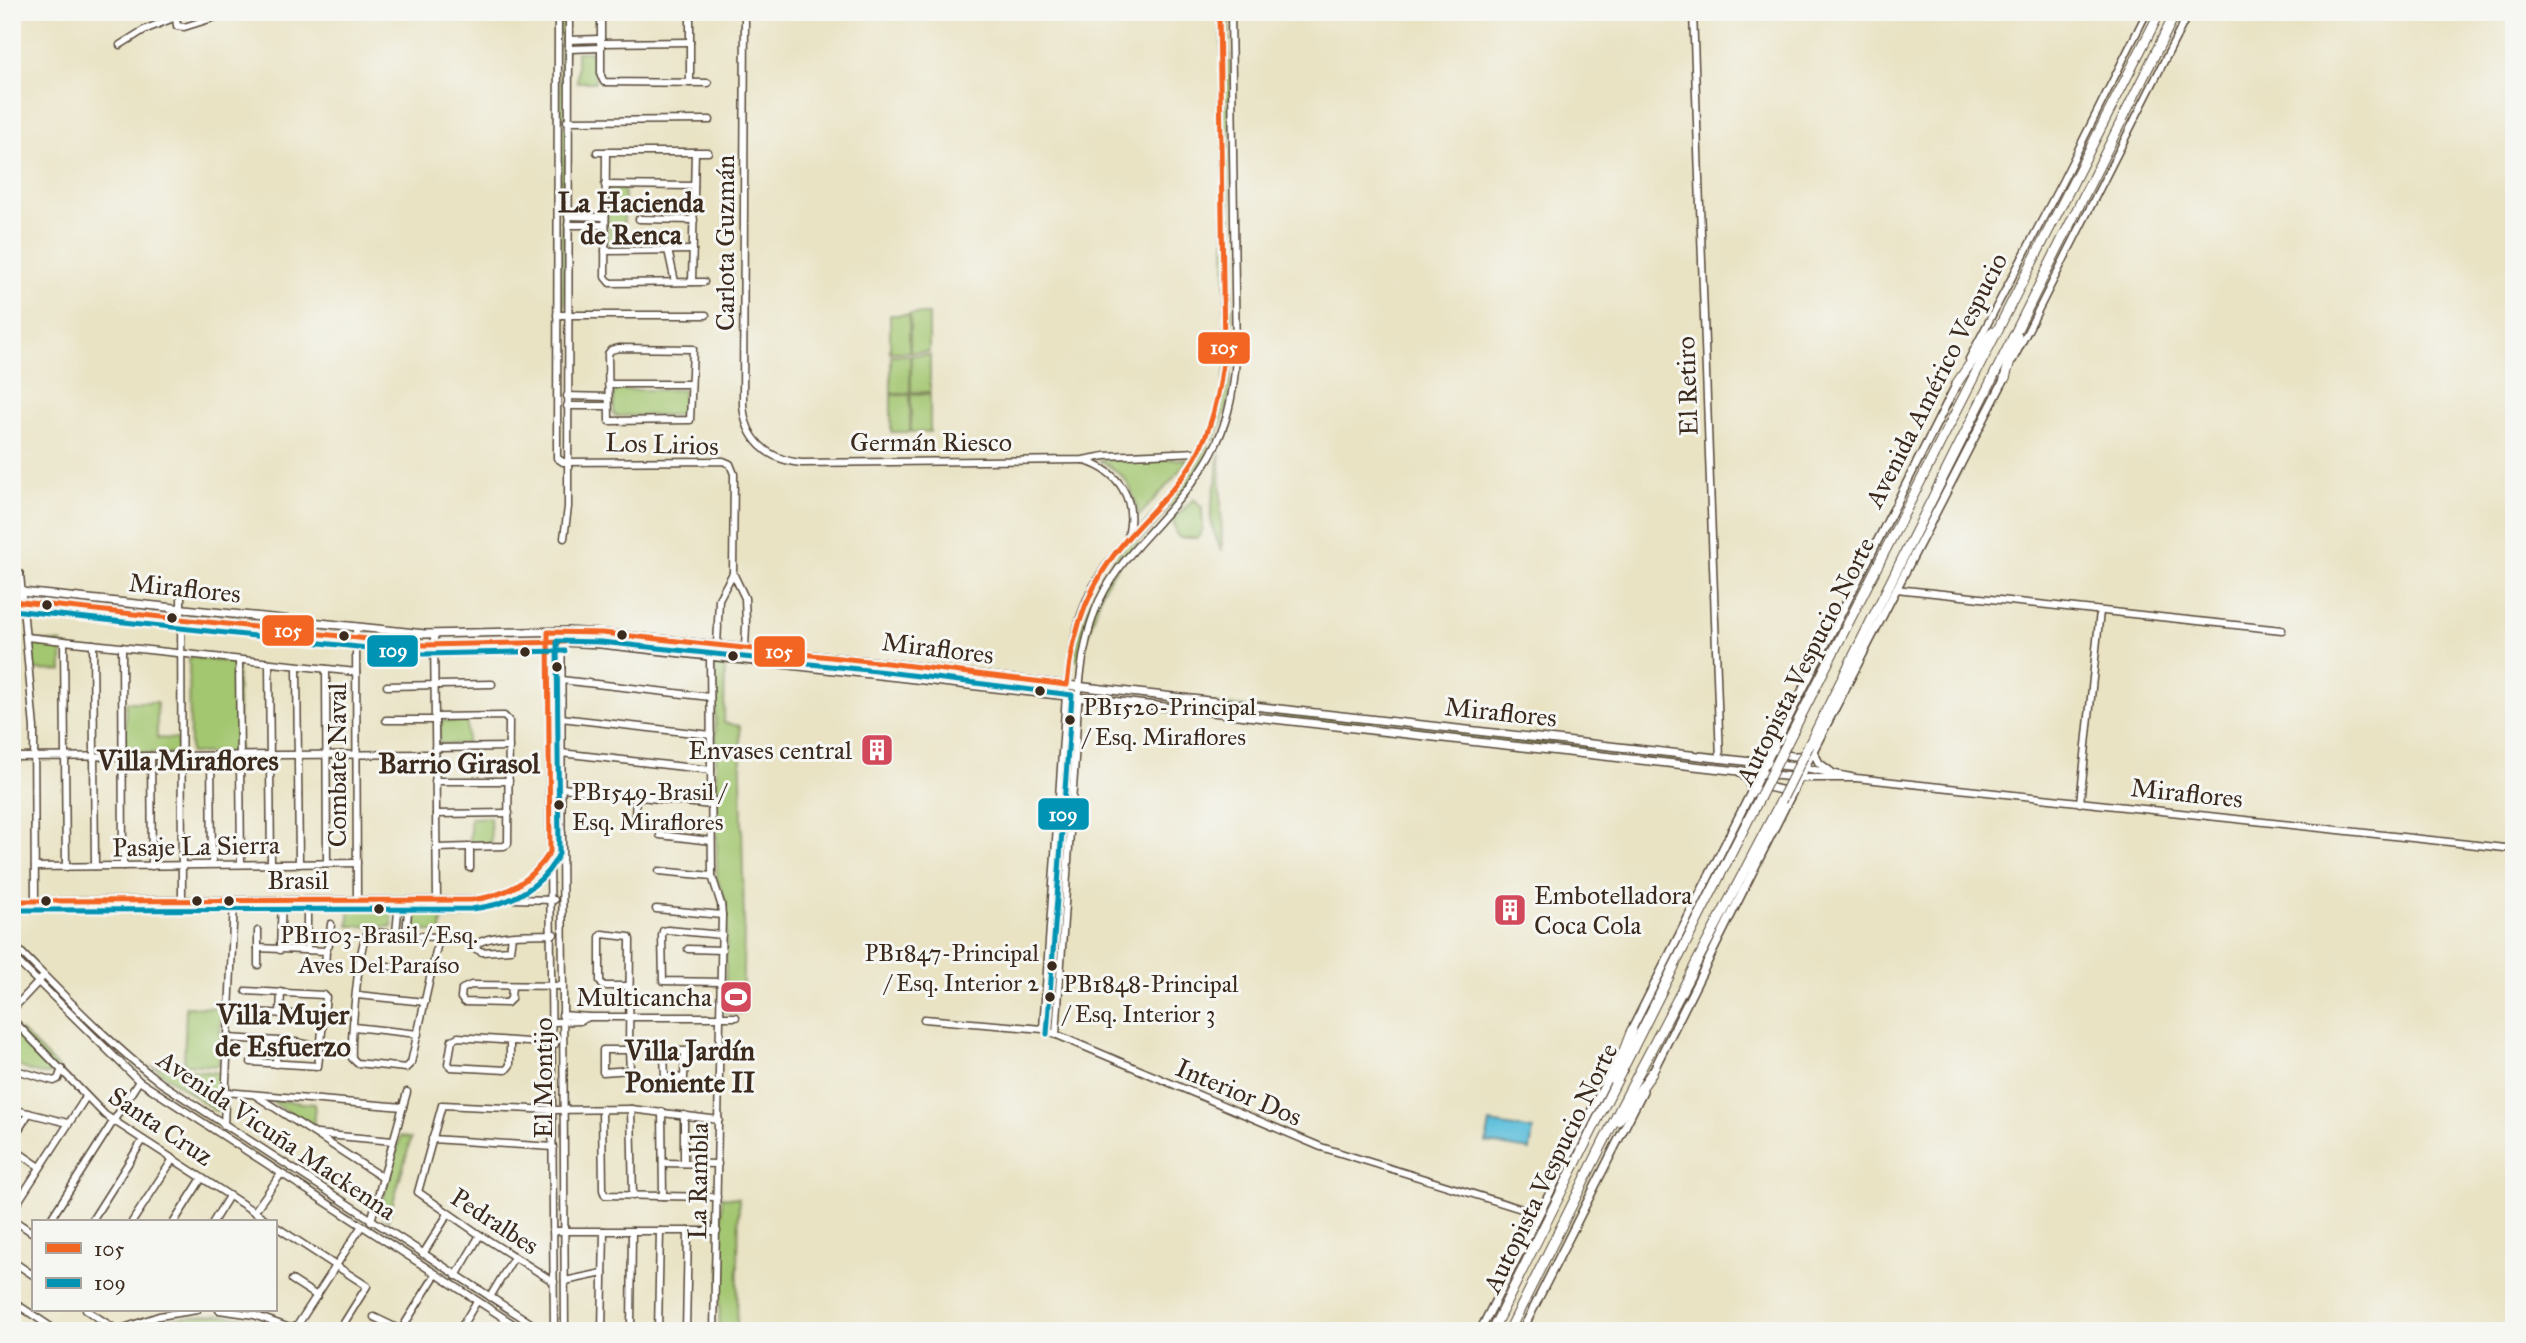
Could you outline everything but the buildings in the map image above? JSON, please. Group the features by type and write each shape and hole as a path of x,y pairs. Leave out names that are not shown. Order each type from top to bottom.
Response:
{"highway":[{"name":"Autopista Vespucio Norte","path":"1492,1331 1593,1133 1755,796 1787,743 2160,12"},
{"name":"Autopista Vespucio Norte","path":"1509,1331 1780,801 1811,748 2026,308 2176,12"},
{"path":"1956,383 2013,302"},
{"path":"2005,378 2026,308"},
{"path":"1593,1133 1632,1030"},
{"path":"1606,1137 1652,1073"}],"main road":[{"path":"1522,1331 1801,778 1811,748 2005,378"},
{"name":"Avenida Américo Vespucio","path":"1480,1331 1632,1030 1755,796 1761,774 1956,383"},
{"name":"Miraflores","path":"12,591 434,635 602,633 1805,768"},
{"name":"Miraflores","path":"12,601 434,646 561,642 601,644 1801,778"},
{"name":"El Montijo","path":"548,632 550,852"},
{"name":"El Montijo","path":"550,852 562,825 561,632"},
{"path":"601,644 602,633"},
{"path":"886,676 887,663"},
{"path":"1197,699 1195,706 1198,710"},
{"path":"1746,762 1774,749 1799,757 1811,748"},
{"path":"1811,748 1819,763 1830,772"},
{"path":"1739,772 1748,780 1755,796 1768,787 1783,789 1792,796"},
{"name":"Brasil","path":"12,901 478,900 499,896 526,882 550,852"},
{"path":"183,1331 239,1331"}],"street":[{"path":"120,45 144,30 186,12"},
{"path":"178,16 176,24 183,27 232,12"},
{"path":"558,12 557,456 560,461 568,461"},
{"path":"564,538 568,507 569,12"},
{"path":"601,12 601,76 606,83 708,83"},
{"path":"690,12 690,83"},
{"name":"Carlota Guzmán","path":"745,12 743,410 753,439 765,451 780,459"},
{"path":"1043,1028 1066,695 1076,627 1091,591 1106,566 1176,486 1198,452 1217,406 1222,380 1219,12"},
{"path":"1056,1034 1080,696 1087,639 1106,588 1122,563 1197,479 1222,434 1234,385 1231,12"},
{"name":"El Retiro","path":"1693,12 1720,758"},
{"name":"Avenida Américo Vespucio","path":"1956,383 2147,12"},
{"path":"2005,378 2189,12"},
{"path":"569,40 600,43 690,42"},
{"path":"569,49 600,43"},
{"path":"1221,102 1233,102"},
{"path":"558,121 710,120"},
{"path":"597,152 708,152"},
{"path":"606,152 604,225 607,281 704,282"},
{"path":"692,282 695,152"},
{"path":"606,185 694,186"},
{"path":"568,216 604,217"},
{"path":"639,219 694,220"},
{"path":"568,226 604,225"},
{"path":"668,250 675,282"},
{"path":"605,251 693,250"},
{"path":"1223,305 1235,304"},
{"path":"557,315 706,315"},
{"path":"692,349 691,384 690,420 609,421 608,354 611,350 692,349"},
{"path":"608,384 691,384"},
{"path":"567,397 608,397"},
{"path":"567,406 608,406"},
{"name":"Germán Riesco","path":"780,459 802,463 1083,460 1105,456 1198,452"},
{"path":"1083,460 1108,472 1124,488 1131,514 1127,539"},
{"name":"Los Lirios","path":"568,461 723,461 730,464 734,474 733,573"},
{"path":"733,573 745,598 745,648"},
{"path":"718,645 719,599 733,573"},
{"path":"20,574 34,757 35,902"},
{"path":"1896,589 2282,630"},
{"path":"181,593 182,902"},
{"path":"2080,803 2100,611"},
{"name":"Combate Naval","path":"356,628 357,901"},
{"path":"434,635 437,900"},
{"path":"26,637 356,672"},
{"path":"64,641 66,867"},
{"path":"93,644 96,866"},
{"path":"122,647 123,866"},
{"name":"La Rambla","path":"710,656 712,876 722,915 715,1331"},
{"path":"239,660 240,864"},
{"path":"269,663 271,864"},
{"path":"1069,664 1083,667"},
{"path":"298,666 299,864"},
{"path":"327,669 327,863"},
{"path":"561,680 710,697"},
{"path":"387,685 492,684"},
{"path":"386,720 507,718 507,845 436,848"},
{"path":"561,718 710,735"},
{"path":"12,757 357,755 509,747"},
{"path":"561,753 711,770"},
{"path":"211,755 212,864"},
{"path":"151,756 152,866"},
{"name":"Miraflores","path":"1805,768 1856,778"},
{"name":"Miraflores","path":"1801,778 1856,778 2514,849"},
{"path":"435,781 509,781"},
{"path":"562,788 711,805"},
{"path":"635,817 636,797"},
{"path":"436,814 509,813"},
{"name":"El Montijo","path":"562,825 565,1331"},
{"path":"660,835 712,841"},
{"path":"470,847 470,868"},
{"name":"El Montijo","path":"550,852 554,1331"},
{"name":"Pasaje La Sierra","path":"35,867 357,863"},
{"path":"659,871 712,876"},
{"name":"Brasil","path":"499,896 510,899 562,900"},
{"path":"280,950 282,901"},
{"path":"307,901 307,950"},
{"path":"396,933 398,901"},
{"path":"406,934 409,901"},
{"path":"224,1125 228,1038 232,1011 234,902"},
{"path":"656,909 722,915"},
{"path":"325,968 331,924"},
{"path":"258,931 258,965"},
{"path":"721,982 663,981 663,932 722,935"},
{"path":"396,933 434,937 438,940 409,1066 357,1063 353,1060 354,1027 359,963 366,934 396,933"},
{"path":"512,936 512,948 508,951 482,952 476,949 482,940 512,936 563,934"},
{"path":"629,986 603,986 600,981 602,934 626,934 629,937 629,986 629,1017 629,1050 629,1070 603,1072 603,1050 629,1050"},
{"name":"Avenida Vicuña Mackenna","path":"12,943 141,1068 224,1125 543,1331"},
{"path":"258,948 326,951"},
{"path":"688,949 722,950"},
{"name":"Avenida Vicuña Mackenna","path":"12,956 139,1081 477,1301 513,1328 524,1331"},
{"path":"359,963 432,971"},
{"path":"12,1010 45,976"},
{"path":"512,986 511,999 507,1003 464,1002 461,998 462,989 467,986 512,986 552,986 563,986"},
{"path":"246,990 325,995 319,1064 316,1067 251,1062"},
{"path":"280,1014 281,992"},
{"path":"358,995 425,1002"},
{"path":"232,1011 309,1015"},
{"path":"553,1018 583,1021 589,1017 736,1017"},
{"name":"Santa Cruz","path":"12,1019 86,1097 114,1121 267,1220"},
{"name":"Interior Dos","path":"925,1019 1043,1028 1321,1147 1538,1214"},
{"path":"354,1027 418,1034"},
{"path":"228,1038 321,1047"},
{"path":"510,1041 509,1069 451,1067 447,1061 454,1038 510,1041 564,1045"},
{"path":"276,1064 278,1042"},
{"path":"685,1052 685,1076 682,1079 665,1077 665,1052 720,1051"},
{"path":"12,1069 55,1081 60,1078 62,1069"},
{"path":"50,1220 139,1081"},
{"path":"225,1092 403,1107"},
{"path":"371,1220 407,1092"},
{"path":"253,1094 383,1178"},
{"path":"12,1211 86,1097"},
{"path":"553,1147 432,1139 442,1105 553,1110 631,1109 719,1119"},
{"path":"12,1109 68,1124"},
{"path":"602,1109 604,1194 717,1197"},
{"path":"631,1109 633,1196"},
{"path":"662,1111 663,1196"},
{"path":"12,1140 29,1113"},
{"path":"684,1115 684,1163"},
{"path":"315,1134 393,1141"},
{"name":"Pedralbes","path":"432,1139 418,1192 480,1236 554,1282"},
{"path":"92,1220 143,1140"},
{"path":"12,1149 40,1167"},
{"path":"133,1220 173,1159"},
{"path":"663,1163 718,1164"},
{"path":"254,1220 281,1174"},
{"path":"175,1220 202,1178"},
{"path":"323,1201 329,1193"},
{"path":"214,1220 229,1196"},
{"path":"423,1254 448,1214"},
{"path":"12,1219 32,1232"},
{"path":"276,1227 367,1286 339,1331"},
{"path":"250,1312 295,1327 361,1227"},
{"path":"553,1231 716,1231"},
{"path":"602,1331 604,1231"},
{"path":"631,1331 632,1231"},
{"path":"658,1331 660,1231"},
{"path":"685,1331 688,1231"},
{"path":"386,1243 392,1234"},
{"path":"456,1276 480,1236"},
{"path":"490,1297 514,1257"},
{"path":"12,1261 32,1274"},
{"path":"374,1317 401,1330 440,1266"},
{"path":"565,1281 603,1273"},
{"path":"292,1280 317,1296"},
{"path":"12,1301 57,1331"},
{"path":"459,1331 477,1301"},
{"path":"89,1312 116,1330 156,1313"}],"green space":[{"path":"560,12 566,12 566,115 563,118 560,116"},
{"path":"1221,12 1229,12 1230,100 1223,101"},
{"path":"577,52 595,52 595,82 577,82"},
{"path":"1223,105 1230,105 1232,302 1226,302"},
{"path":"561,126 565,126 566,130 565,301 561,311"},
{"path":"607,189 624,189 624,246 608,246"},
{"path":"1225,307 1232,307 1232,360 1229,399 1216,441 1210,439 1222,399 1226,360"},
{"path":"910,314 929,314 929,352 910,352"},
{"path":"890,315 909,315 909,352 890,352"},
{"path":"891,355 910,355 910,393 891,393"},
{"path":"911,355 930,355 930,392 911,392"},
{"path":"614,390 683,390 683,415 614,416"},
{"path":"911,394 930,394 930,432 911,432"},
{"path":"891,395 910,395 910,432 891,432"},
{"path":"1207,445 1213,448 1180,497 1118,565 1103,589 1080,661 1074,659 1086,613 1098,585 1114,559 1188,474"},
{"path":"1220,455 1222,551 1211,517"},
{"path":"1188,459 1139,516 1127,482 1099,460"},
{"path":"1194,499 1202,507 1202,531 1197,538 1180,538 1176,534 1173,519"},
{"path":"31,640 62,643 62,671 34,670"},
{"path":"189,657 237,663 239,753 190,753"},
{"path":"715,664 725,666 724,723 740,726 744,924 742,1013 725,1013 727,905 717,878"},
{"path":"126,702 157,702 157,738 177,739 177,754 125,753"},
{"path":"1201,702 1761,766 1759,771 1200,708"},
{"path":"440,721 467,721 467,744 439,744"},
{"path":"490,817 491,843 470,844 470,818"},
{"path":"349,907 392,909 392,927 349,926"},
{"path":"465,907 463,918 442,919 441,933 411,929 413,908"},
{"path":"186,1007 221,1008 219,1066 184,1064"},
{"path":"21,1031 59,1069 42,1074 12,1063 12,1041"},
{"path":"152,1066 220,1073 219,1110 215,1111"},
{"path":"270,1100 315,1104 313,1128"},
{"path":"401,1136 411,1139 388,1220 379,1213"},
{"path":"722,1197 739,1198 737,1331 719,1331"},
{"path":"208,1315 258,1320 287,1331 259,1331 217,1324 166,1331 131,1331 162,1319"}],"water":[{"path":"1490,1123 1533,1130 1530,1150 1486,1143"}],"transit line":[{"name":"105","path":"12,901 471,900 495,895 516,886 535,872 550,852 548,632 602,633 1067,685 1073,645 1092,590 1113,556 1188,469 1202,445 1216,406 1224,351 1219,12"},
{"name":"105","path":"12,601 424,645 565,642"},
{"name":"109","path":"12,610 423,654 565,651"},
{"name":"109","path":"12,910 471,909 498,904 533,886 552,866 559,854 557,641 601,642 886,672 1072,695 1047,1034"}],"place":[{"name":"PB1520-Principal / Esq. Miraflores","path":"1070,720"},
{"name":"Envases central","path":"877,750"},
{"name":"PB1549-Brasil / Esq. Miraflores","path":"559,805"},
{"name":"PB1103-Brasil / Esq. Aves Del Paraíso","path":"379,909"},
{"name":"Embotelladora Coca Cola","path":"1510,910"},
{"name":"PB1847-Principal / Esq. Interior 2","path":"1052,966"},
{"name":"Multicancha","path":"736,997"},
{"name":"PB1848-Principal / Esq. Interior 3","path":"1050,997"}],"district":[{"name":"La Hacienda de Renca","path":"631,218"},
{"name":"Villa Miraflores","path":"188,760"},
{"name":"Barrio Girasol","path":"459,763"},
{"name":"Villa Mujer de Esfuerzo","path":"283,1030"},
{"name":"Villa Jardín Poniente II","path":"690,1066"}]}
